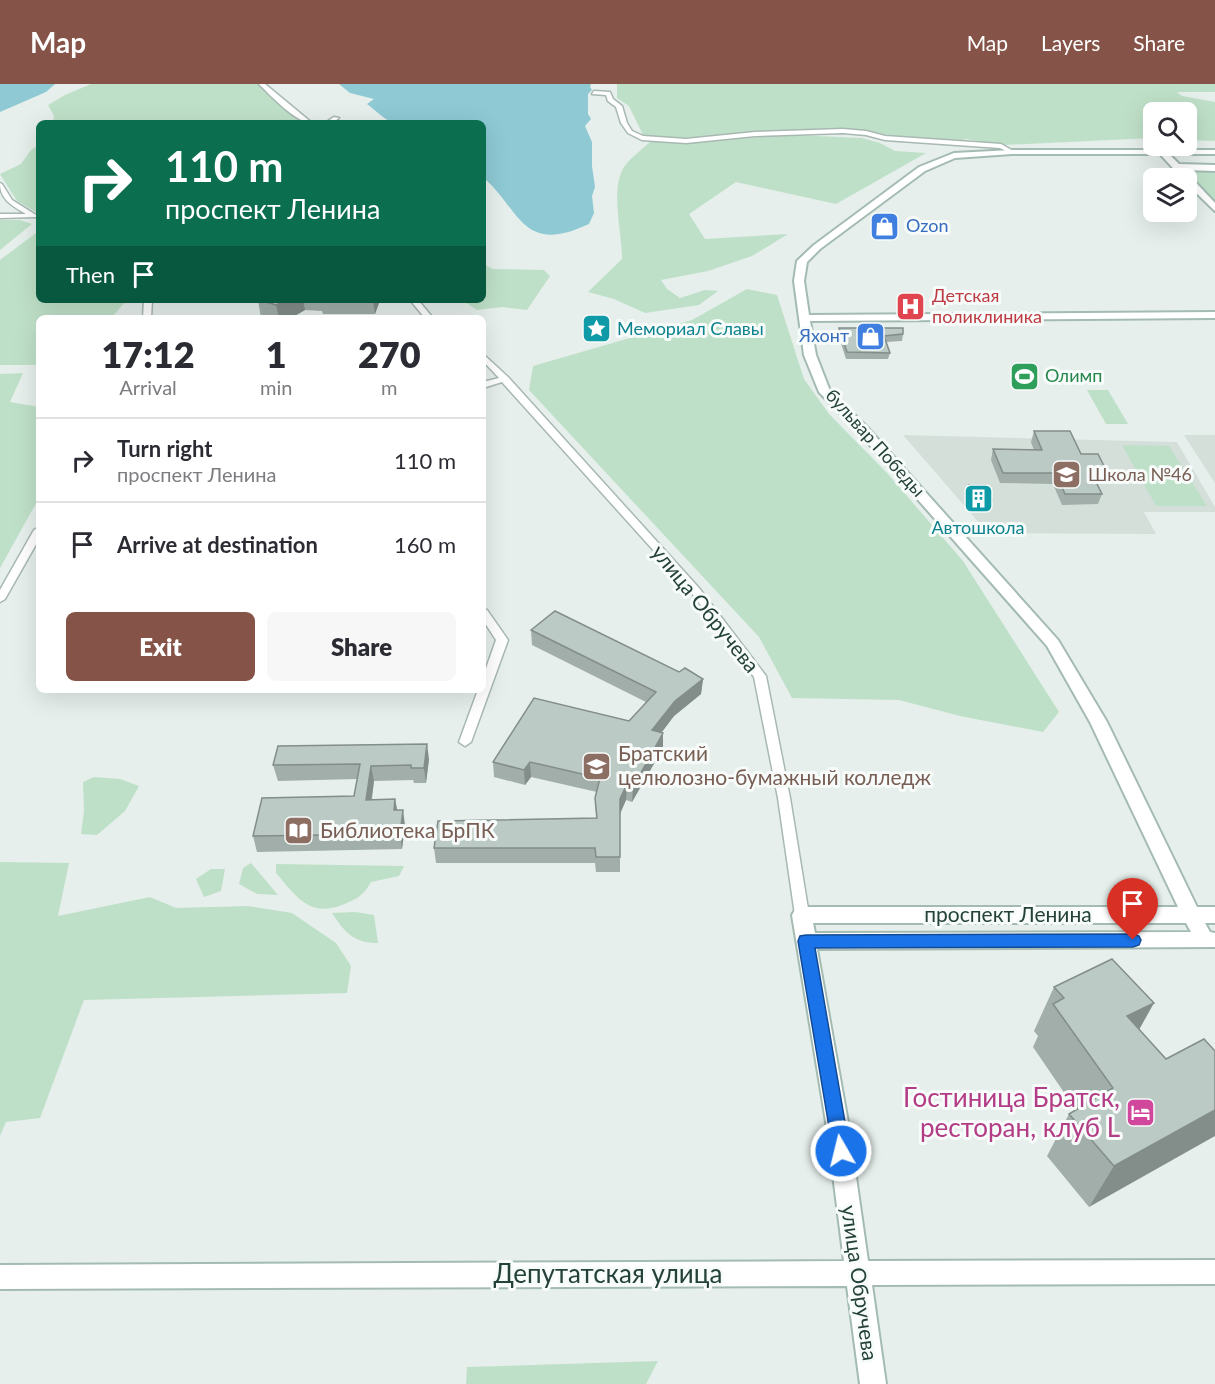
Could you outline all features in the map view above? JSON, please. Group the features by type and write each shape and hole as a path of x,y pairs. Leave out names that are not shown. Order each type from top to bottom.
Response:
{"street":[{"path":"262,84 304,120"},
{"path":"594,93 608,93 610,100 619,106 624,123 630,132 642,138 686,141 754,134 843,131 866,133 885,138 1001,146 1012,152"},
{"name":"бульвар Победы","path":"1143,152 965,154 931,164 817,247 802,261 799,281 802,318 810,355 825,392 864,431 1053,643 1077,679 1103,727 1175,884 1209,940"},
{"path":"1199,152 1215,167"},
{"name":"бульвар Победы","path":"1199,152 1215,152"},
{"path":"1166,156 1215,208"},
{"path":"1177,167 1215,167"},
{"path":"0,185 9,201 36,217"},
{"path":"0,216 36,217"},
{"path":"416,303 426,315"},
{"path":"802,318 1215,315"},
{"name":"улица Обручева","path":"486,359 695,591 760,676 784,798 838,1128 873,1384"},
{"path":"486,384 505,379"},
{"path":"0,599 36,535"},
{"path":"486,616 502,639 486,684"},
{"path":"465,742 483,693"},
{"name":"проспект Ленина","path":"802,915 1215,915"},
{"name":"проспект Ленина","path":"806,941 1209,940"},
{"name":"Депутатская улица","path":"0,1277 1215,1272"}],"shaded area":[{"name":"Школа №46","path":"903,435 1177,442 1215,507 1215,512 1144,512 1156,534 988,533"},
{"path":"1184,435 1215,435 1215,483"}],"green space":[{"path":"91,84 259,84 300,120 53,120 54,116 48,105"},
{"path":"617,84 1215,84 1215,92 1177,92 1182,96 1215,102 1215,141 1197,140 1197,102 1143,102 1143,138 1004,145 966,139 955,142 835,129 706,138 650,137 643,135 629,106 617,98"},
{"path":"793,135 862,138 880,143 895,151 926,153 836,204 736,182 689,214 705,239 788,234 752,256 708,271 661,280 667,289 680,298 705,290 718,291 699,305 645,313 614,299 588,292 622,259 617,198 620,176 627,163 651,141 704,141"},
{"path":"36,147 36,212 17,201 0,174 21,164"},
{"path":"1197,169 1212,169 1215,172 1215,204 1197,185"},
{"path":"0,220 20,220 32,224 0,250"},
{"path":"36,233 36,303 124,303 114,315 36,315 36,365 0,365 0,260"},
{"path":"486,266 493,269 544,270 550,276 527,310 503,307 477,310 466,303 486,303"},
{"path":"747,289 777,295 804,379 829,414 888,474 963,561 1059,712 1043,732 960,716 899,700 792,698 759,637 529,390 533,366 692,320"},
{"path":"23,373 10,402 36,406 36,503 0,568 0,374"},
{"path":"1087,390 1108,390 1128,424 1106,424"},
{"path":"1122,445 1169,446 1207,506 1156,506"},
{"path":"94,777 120,779 139,786 125,811 97,835 81,834 84,811 83,782"},
{"path":"0,862 69,863 58,916 150,897 176,908 248,906 292,913 336,943 351,966 347,993 84,1000 40,1118 6,1122 0,1136"},
{"path":"251,863 278,895 257,894 239,884 243,868"},
{"path":"276,864 404,866 399,876 371,882 362,894 352,901 320,909 297,896 276,873"},
{"path":"211,869 225,869 221,891 204,897 196,879"},
{"path":"355,912 374,915 378,943 370,943 351,936 332,913"},
{"path":"658,1361 646,1384 466,1384 467,1367"}],"water":[{"path":"0,84 55,84 46,92 0,112"},
{"path":"339,84 591,84 592,90 588,94 588,114 591,119 585,126 592,142 595,187 592,196 594,213 589,224 550,235 536,232 516,215 486,180 486,120 388,120 367,104 374,99 350,93"}],"building":[{"path":"839,328 903,328 903,334 884,336 890,353 847,352"},
{"path":"1013,365 1028,365 1033,376 1017,375"},
{"path":"1034,431 1070,431 1081,454 1098,454 1105,468 1089,468 1102,494 1065,494 1056,473 1003,473 993,449 1042,450"},
{"path":"969,485 986,485 992,500 974,500"},
{"path":"555,611 679,672 685,668 703,679 675,701 652,730 663,733 633,787 627,784 620,799 620,857 596,857 595,848 434,848 438,821 597,818 595,798 600,778 530,762 524,770 493,762 534,698 629,721 656,692 531,630"},
{"path":"427,744 424,768 411,768 411,765 371,766 366,800 395,799 394,810 403,810 400,834 253,836 262,798 354,796 360,764 273,765 278,746"},
{"path":"1112,959 1154,1003 1127,1016 1166,1059 1204,1039 1215,1051 1215,1110 1114,1166 1069,1114 1113,1088 1053,1004 1064,998 1054,987"}],"place":[{"name":"Ozon","path":"885,226"},
{"name":"Детская поликлиника","path":"911,306"},
{"name":"Мемориал Славы","path":"596,329"},
{"name":"Яхонт","path":"870,336"},
{"name":"Олимп","path":"1024,376"},
{"name":"Школа №46","path":"1067,475"},
{"name":"Автошкола","path":"978,499"},
{"name":"Братский целюлозно-бумажный колледж","path":"597,766"},
{"name":"Библиотека БрПК","path":"299,831"},
{"name":"Гостиница Братск, ресторан, клуб L","path":"1141,1113"}],"route":[{"path":"841,1151 806,941 1133,940"}]}
